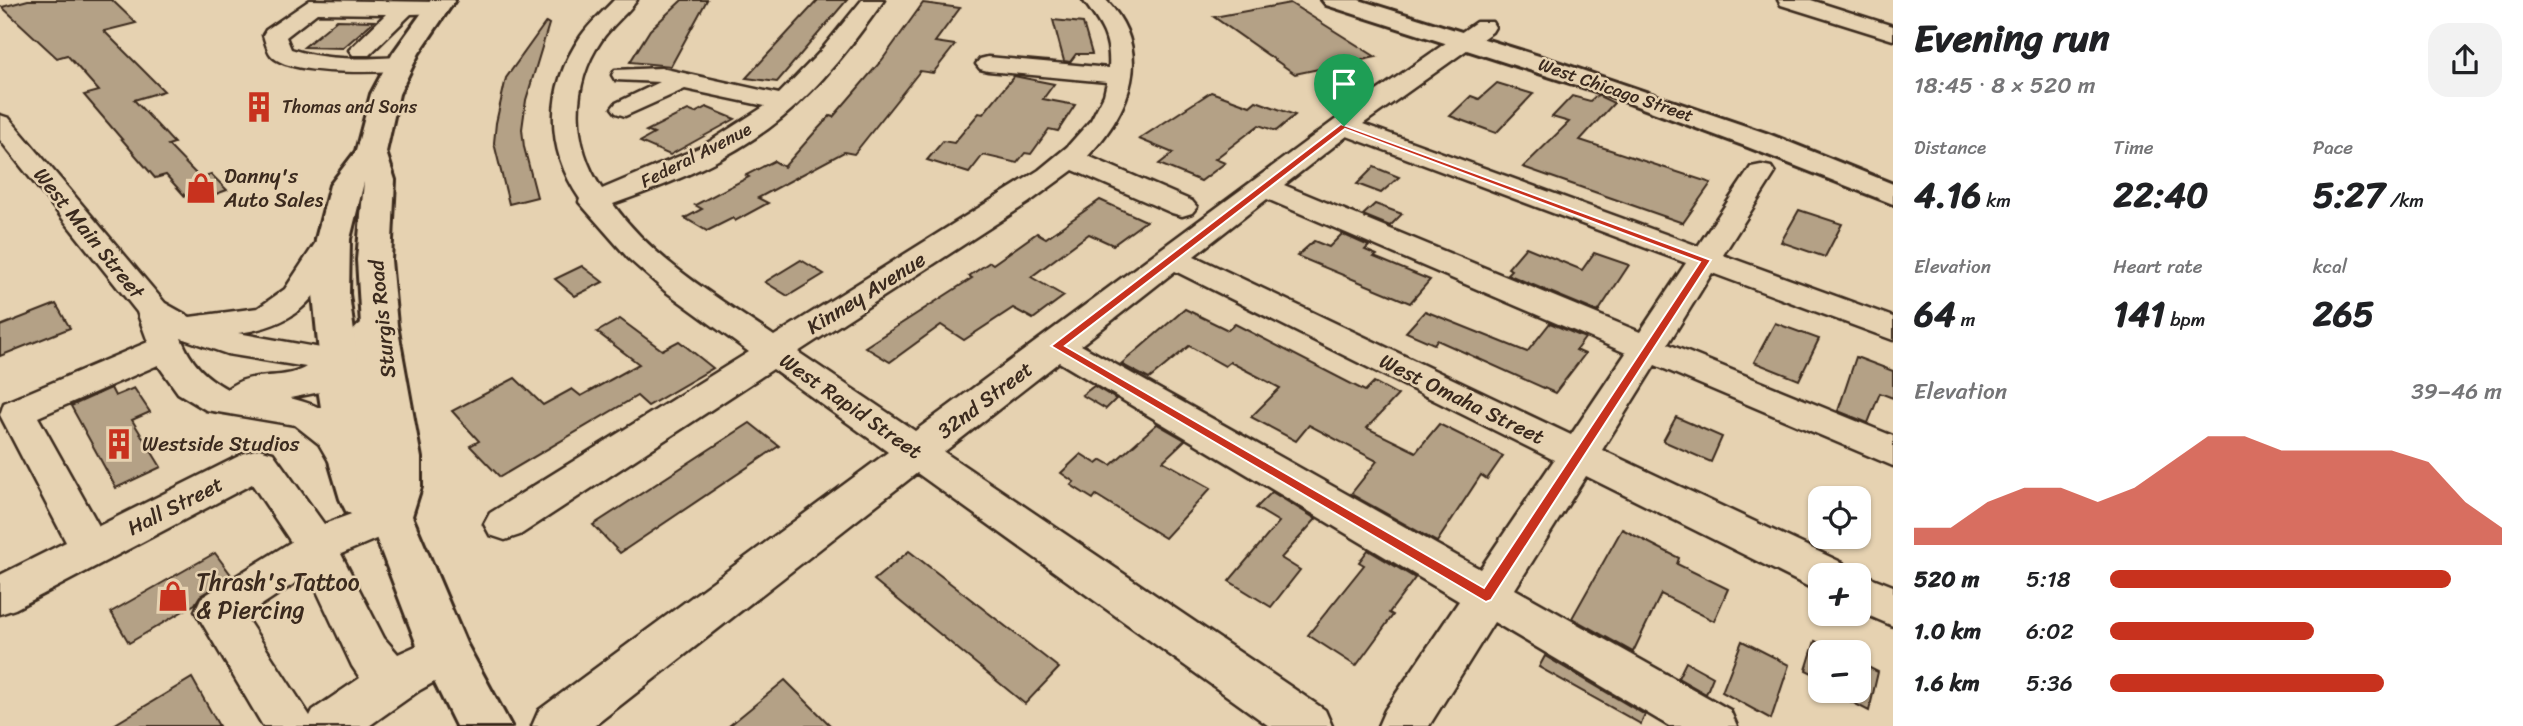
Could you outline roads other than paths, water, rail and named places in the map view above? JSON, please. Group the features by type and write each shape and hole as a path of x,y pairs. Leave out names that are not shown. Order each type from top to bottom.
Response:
{"main road":[{"name":"West Chicago Street","path":"1334,0 1475,33 1678,88 1893,169"},
{"path":"1350,0 1441,27 1475,33"},
{"name":"West Chicago Street","path":"1393,0 1893,193"},
{"name":"Sturgis Road","path":"351,465 337,382 339,363 331,294 333,239 346,185 371,152 385,94 405,56 439,4"},
{"name":"Sturgis Road","path":"371,152 380,180 374,260 379,325 397,428 394,502"},
{"name":"West Main Street","path":"351,465 362,499 394,502"},
{"path":"394,502 424,664 480,725"}],"street":[{"name":"West Rapid Street","path":"626,0 591,36 581,51 567,87 565,128 580,181 593,202 649,262 1308,726"},
{"name":"Federal Avenue","path":"593,202 703,155 753,127 805,82 873,0"},
{"name":"Kinney Avenue","path":"505,524 1022,195 1071,159 1091,138 1112,109 1121,76 1119,47 1113,26 1108,14 1094,0"},
{"path":"1789,0 1893,33"},
{"path":"1858,0 1893,11"},
{"path":"405,56 302,61 281,53 274,36 312,6 404,9 439,4"},
{"path":"354,58 404,9"},
{"name":"32nd Street","path":"556,726 1344,126 1475,33"},
{"path":"988,64 1121,76"},
{"path":"624,75 661,75 783,103"},
{"path":"625,108 682,81"},
{"name":"West Main Street","path":"1,126 165,327 179,371 191,384 219,401 280,408 307,415 332,434 351,465"},
{"path":"1344,126 1893,329"},
{"path":"1071,159 1182,207"},
{"path":"1402,726 1761,173"},
{"path":"1264,187 1893,452"},
{"path":"91,550 17,412 165,327 241,323 285,308 297,299 307,285 333,239"},
{"name":"West Omaha Street","path":"1172,258 1808,566"},
{"path":"191,384 248,391 307,383 354,352 379,325"},
{"path":"165,327 227,343 339,363 352,367 362,376 394,502 216,611 290,726"},
{"path":"1057,346 1713,726"},
{"name":"Hall Street","path":"0,596 259,463 317,547 368,652 387,676 424,664"},
{"path":"1871,596 1893,607"},
{"path":"330,726 424,664"}],"place":[{"name":"Thomas and Sons","path":"259,107"},
{"name":"Danny's Auto Sales","path":"201,188"},
{"name":"Westside Studios","path":"119,444"},
{"name":"Thrash's Tattoo & Piercing","path":"173,596"}]}
